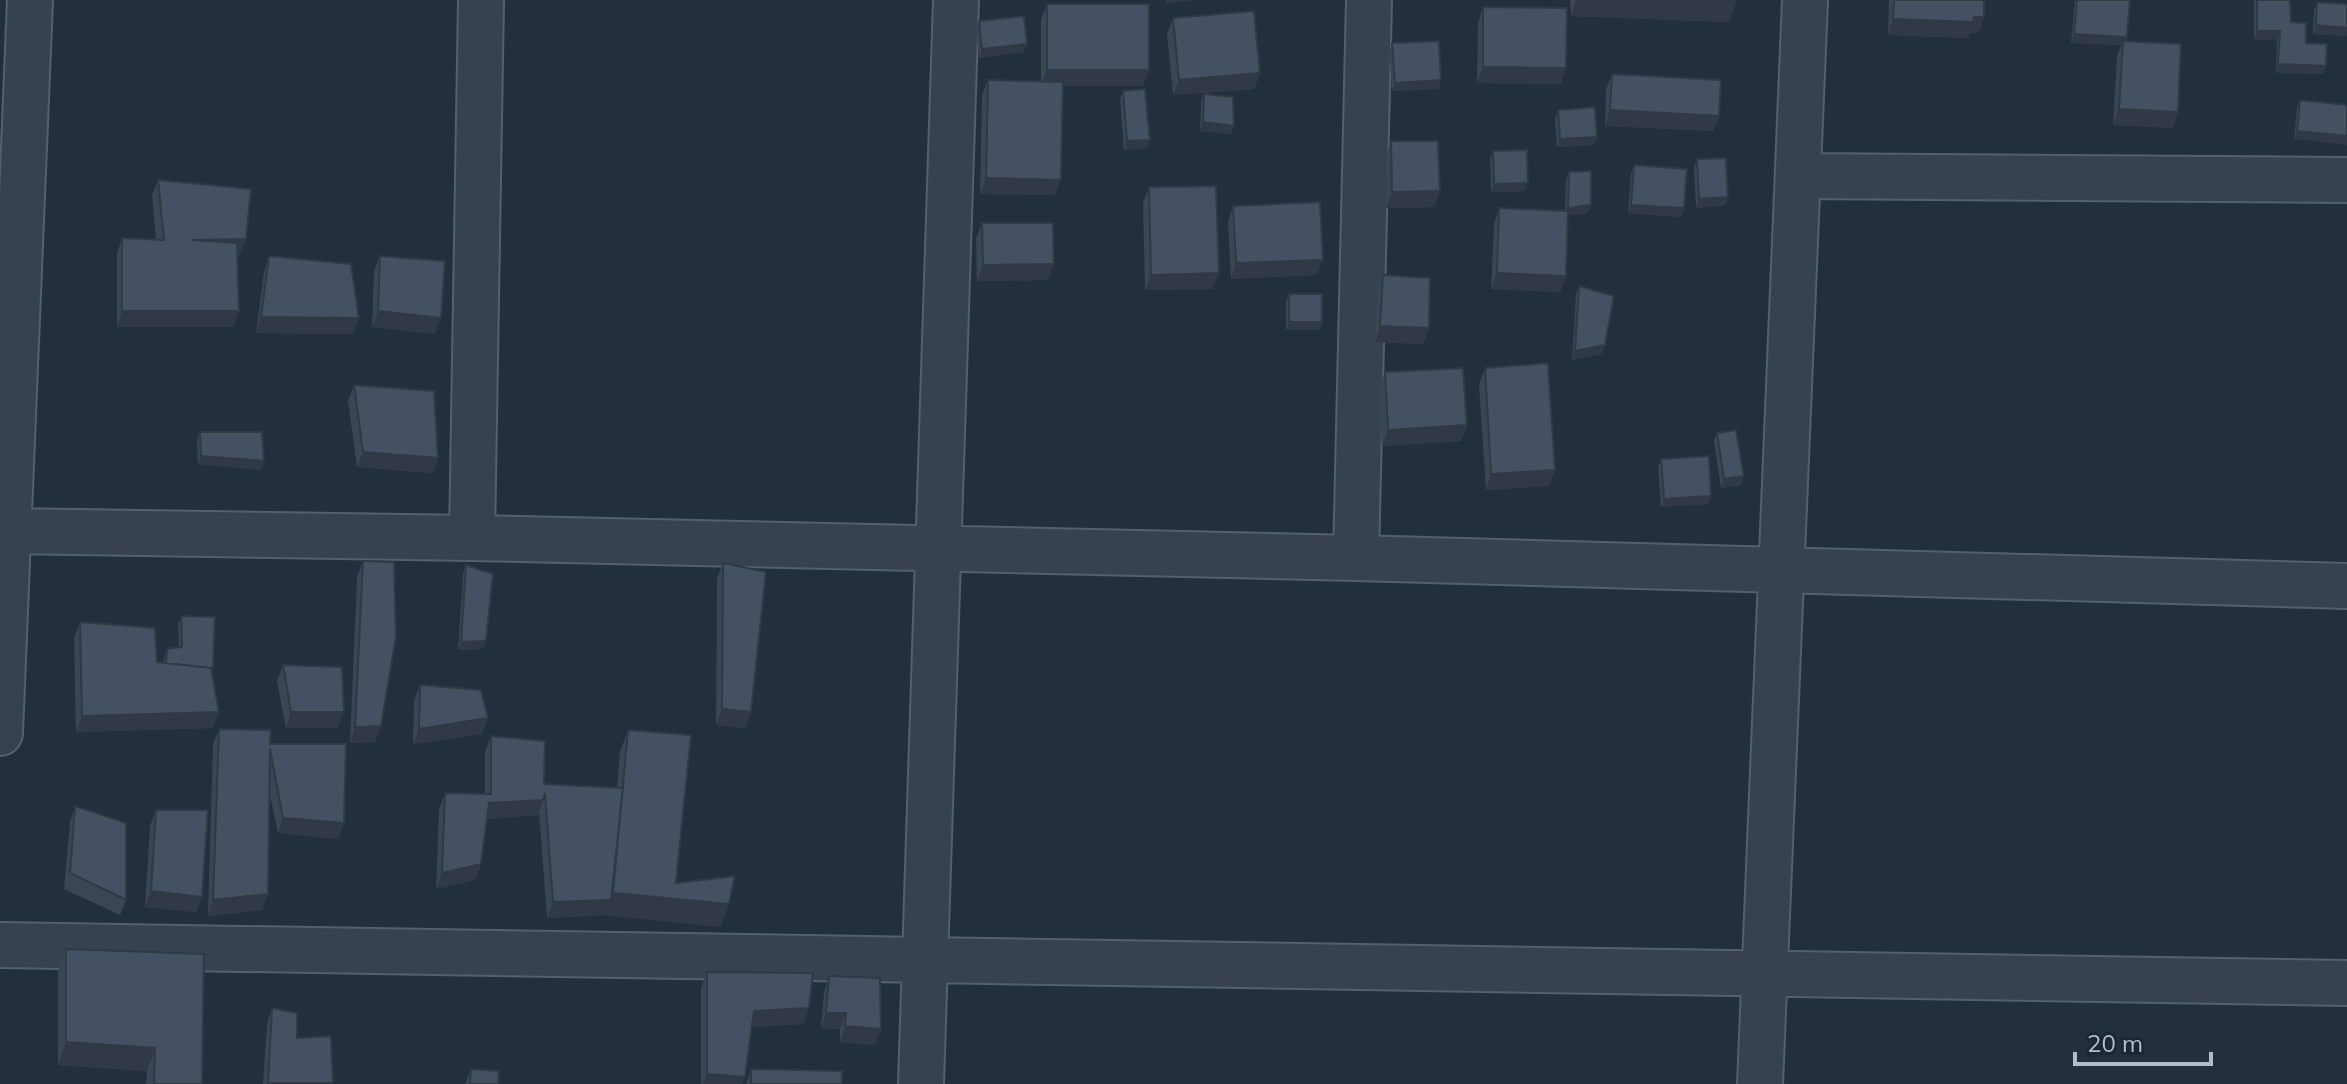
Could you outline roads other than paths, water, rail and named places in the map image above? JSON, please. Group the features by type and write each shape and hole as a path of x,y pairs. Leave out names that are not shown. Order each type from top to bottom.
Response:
{"street":[{"path":"0,733 4,529 30,0"},
{"path":"472,538 481,0"},
{"path":"921,1084 956,0"},
{"path":"1356,558 1369,0"},
{"path":"1760,1084 1805,0"},
{"path":"1799,176 2347,180"},
{"path":"4,529 1356,558 2347,586"},
{"path":"0,945 2347,983"}]}
